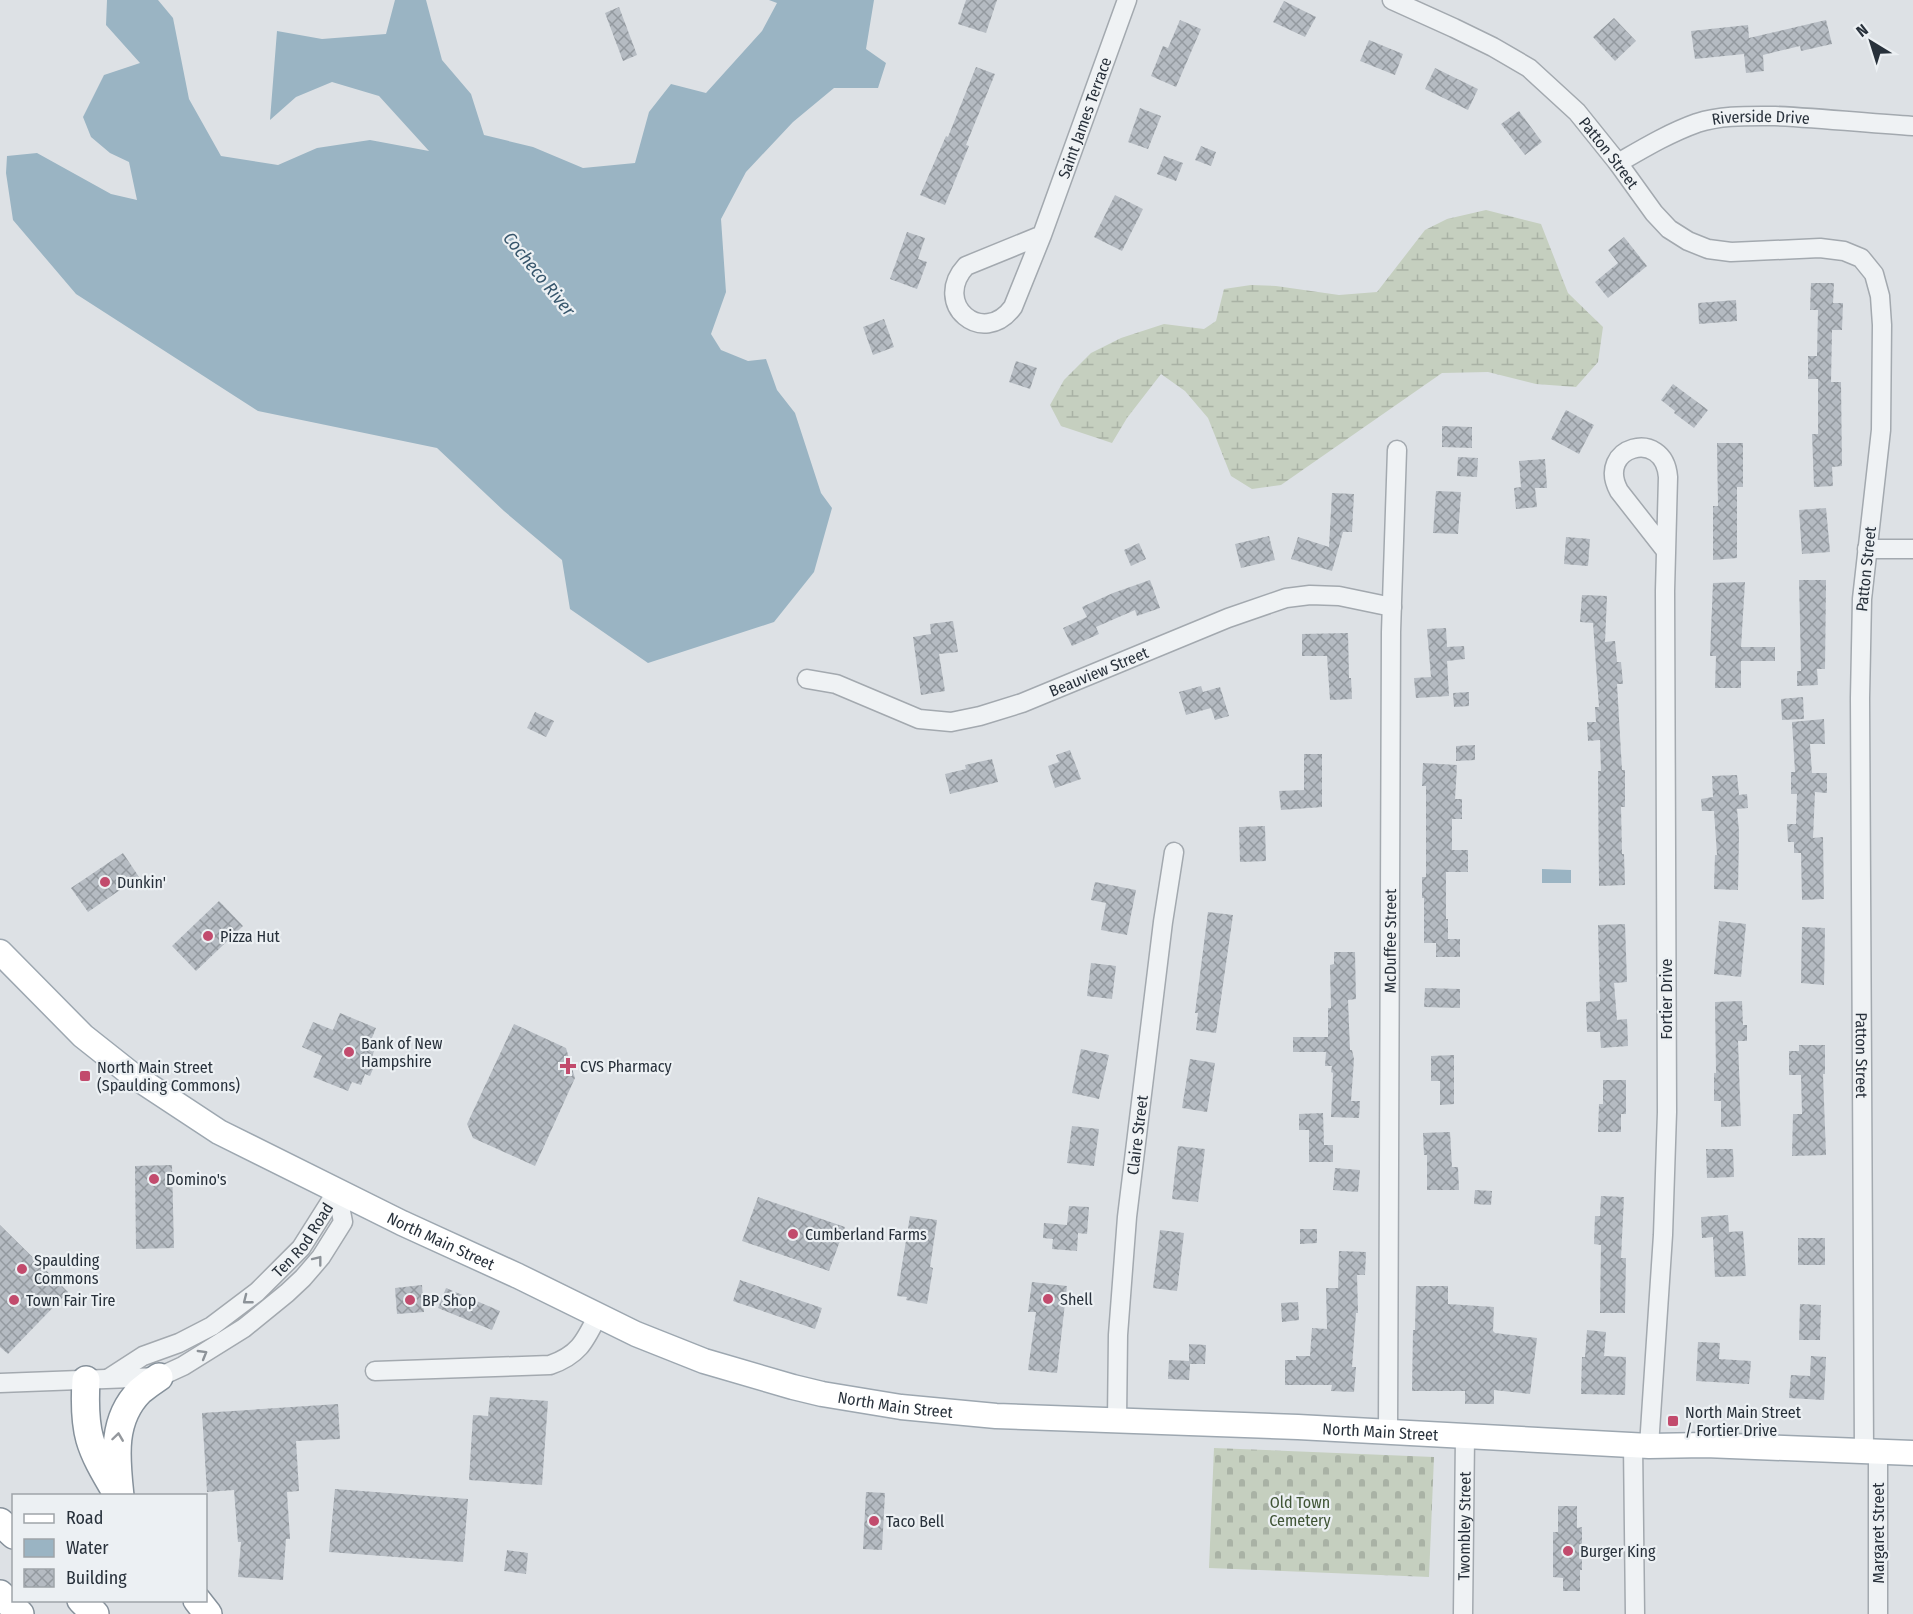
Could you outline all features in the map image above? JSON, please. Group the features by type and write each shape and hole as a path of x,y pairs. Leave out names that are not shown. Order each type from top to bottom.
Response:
{"highway":[{"path":"119,1494 116,1444 120,1424 128,1407 140,1392 159,1377"},
{"path":"98,1379 84,1410 87,1435 95,1457 118,1494"},
{"path":"0,1522 12,1533"},
{"path":"0,1594 21,1614"},
{"path":"83,1602 95,1614"},
{"path":"199,1602 208,1614"}],"main road":[{"name":"North Main Street","path":"0,952 74,1028 131,1074 219,1132 636,1334 704,1360 822,1394 901,1407 996,1416 1388,1431 1641,1445 1705,1445 1913,1453"}],"street":[{"name":"Saint James Terrace","path":"1042,235 966,266 954,284 956,304 961,313 979,323 989,324 999,321 1014,307 1042,235 1127,0"},
{"name":"Patton Street","path":"1392,0 1455,28 1529,68 1577,112 1654,213 1669,229 1688,241 1708,249 1731,252 1820,248 1844,251 1861,258 1874,274 1880,296 1882,325 1881,430 1862,599 1860,698 1871,1451"},
{"name":"Riverside Drive","path":"1618,163 1667,135 1698,123 1721,118 1798,117 1913,126"},
{"name":"Fortier Drive","path":"1635,1614 1641,1445 1663,1235 1666,1112 1667,468 1664,460 1651,449 1634,448 1619,458 1615,465 1613,474 1615,483 1666,551"},
{"name":"McDuffee Street","path":"1388,1431 1392,608 1397,450"},
{"path":"1868,549 1913,549"},
{"name":"Beauview Street","path":"807,679 836,684 919,719 951,722 1022,703 1228,618 1286,598 1310,595 1339,596 1392,608"},
{"name":"Claire Street","path":"1117,1420 1118,1335 1126,1217 1174,852"},
{"name":"Ten Rod Road","path":"0,1383 159,1377 183,1366 244,1328 303,1278 321,1257 343,1222 337,1191"},
{"name":"Ten Rod Road","path":"98,1379 143,1356 179,1343 212,1326 257,1292 301,1248 337,1191"},
{"path":"375,1371 550,1365 563,1360 578,1349 598,1315"},
{"name":"Twombley Street","path":"1463,1614 1466,1436"},
{"name":"Margaret Street","path":"1871,1451 1878,1614"}],"green space":[{"path":"1486,210 1541,224 1568,293 1603,327 1598,362 1576,387 1536,384 1488,372 1442,373 1281,485 1252,489 1231,476 1208,418 1185,391 1161,374 1127,418 1112,443 1061,426 1050,405 1064,380 1091,353 1121,338 1164,324 1204,329 1216,321 1224,289 1251,285 1276,286 1339,295 1377,292 1425,230 1447,219"},
{"name":"Old Town Cemetery","path":"1214,1448 1434,1457 1429,1577 1209,1568"}],"water":[{"name":"Cocheco River","path":"107,0 158,0 173,18 189,99 221,156 278,165 317,148 370,140 429,151 379,96 332,82 296,97 270,120 277,31 322,39 386,34 395,0 426,0 442,60 471,94 484,135 533,147 583,168 635,163 649,112 671,84 706,93 762,31 777,3 769,0 874,0 866,49 886,63 878,88 834,88 793,122 746,172 721,219 726,292 711,334 721,350 748,361 766,359 777,390 795,413 821,493 832,508 814,572 774,622 648,663 570,609 562,560 504,511 437,448 258,411 76,294 13,220 6,173 7,156 37,153 111,194 137,200 129,162 110,153 91,137 83,117 104,75 140,63 106,25"},
{"path":"1542,869 1571,870 1571,883 1542,883"}],"building":[{"path":"966,0 997,0 986,33 958,24"},
{"path":"1284,1 1316,17 1305,37 1273,22"},
{"path":"619,7 637,55 623,61 605,13"},
{"path":"1614,18 1636,41 1615,61 1593,37"},
{"path":"1180,20 1201,29 1176,87 1151,76 1163,46 1168,48"},
{"path":"1826,20 1832,44 1801,51 1800,46 1763,55 1764,71 1746,73 1744,54 1695,59 1691,31 1748,25 1749,38"},
{"path":"1369,40 1403,54 1395,75 1360,61"},
{"path":"976,67 995,74 945,205 920,195 946,136 948,137"},
{"path":"1435,68 1478,89 1468,110 1425,89"},
{"path":"1140,108 1161,116 1148,149 1128,142"},
{"path":"1519,111 1542,142 1525,155 1501,124"},
{"path":"1201,146 1216,152 1211,166 1195,160"},
{"path":"1164,156 1183,163 1176,181 1157,174"},
{"path":"1115,195 1143,209 1122,251 1094,237"},
{"path":"907,232 925,238 918,259 927,262 917,289 890,279"},
{"path":"1624,237 1647,266 1608,298 1595,282 1618,263 1608,250"},
{"path":"1811,283 1834,283 1833,303 1843,303 1842,330 1832,330 1831,382 1841,382 1842,466 1832,467 1833,486 1814,487 1812,434 1818,434 1818,379 1808,379 1808,356 1817,356 1818,310 1810,310"},
{"path":"1736,300 1737,321 1699,324 1698,303"},
{"path":"884,319 894,347 873,355 863,327"},
{"path":"1016,361 1037,368 1030,389 1009,382"},
{"path":"1673,384 1708,410 1694,428 1661,400"},
{"path":"1566,410 1594,425 1579,454 1551,439"},
{"path":"1442,426 1472,427 1472,448 1442,447"},
{"path":"1717,443 1743,443 1743,487 1737,487 1737,558 1713,560 1713,506 1718,506"},
{"path":"1458,457 1478,458 1477,477 1457,476"},
{"path":"1545,459 1547,488 1535,488 1537,507 1516,509 1514,488 1521,487 1519,461"},
{"path":"1436,491 1461,492 1458,534 1433,533"},
{"path":"1332,493 1354,494 1352,532 1343,532 1332,571 1291,559 1298,537 1329,547"},
{"path":"1826,508 1830,552 1802,554 1799,510"},
{"path":"1269,536 1275,560 1241,568 1235,544"},
{"path":"1566,537 1590,539 1588,566 1564,564"},
{"path":"1139,543 1146,559 1131,566 1124,550"},
{"path":"1150,580 1160,608 1137,616 1135,610 1096,627 1099,634 1072,646 1063,628 1087,617 1082,607"},
{"path":"1799,580 1826,580 1825,669 1817,669 1818,685 1797,686 1797,671 1801,671"},
{"path":"1745,582 1741,647 1775,647 1775,661 1741,661 1741,688 1715,688 1716,656 1710,656 1713,583"},
{"path":"1582,595 1607,596 1605,642 1615,641 1617,662 1621,662 1623,684 1617,684 1622,770 1625,770 1625,807 1621,807 1625,885 1599,886 1600,740 1588,741 1587,722 1596,722 1595,707 1599,707 1593,623 1580,622"},
{"path":"953,621 958,652 939,654 945,691 921,695 913,637 931,634 930,624"},
{"path":"1446,628 1447,647 1464,646 1465,659 1447,661 1449,696 1416,698 1414,678 1431,677 1427,629"},
{"path":"1348,633 1352,699 1330,700 1327,656 1302,656 1302,634"},
{"path":"1201,686 1203,692 1220,687 1229,716 1215,720 1211,708 1186,715 1179,692"},
{"path":"1469,692 1469,706 1454,707 1453,693"},
{"path":"1803,697 1804,719 1782,720 1781,699"},
{"path":"535,712 554,721 546,737 527,728"},
{"path":"1824,719 1825,744 1810,744 1812,773 1827,773 1827,793 1815,792 1813,838 1823,837 1824,899 1802,900 1801,853 1794,853 1794,842 1788,842 1787,824 1796,824 1797,794 1791,794 1791,772 1795,772 1792,722"},
{"path":"1475,745 1475,760 1456,761 1456,746"},
{"path":"1070,750 1081,779 1055,788 1048,766 1059,762 1056,755"},
{"path":"1304,754 1322,754 1322,807 1281,810 1279,791 1304,790"},
{"path":"992,759 998,782 950,794 945,774 966,769 965,765"},
{"path":"1423,763 1457,765 1455,799 1462,799 1462,819 1452,819 1452,850 1468,850 1468,872 1446,872 1446,919 1448,919 1448,939 1460,939 1460,957 1436,957 1436,943 1424,943 1422,877 1426,877 1426,786 1422,786"},
{"path":"1737,775 1739,795 1747,794 1748,808 1737,809 1738,890 1714,889 1715,855 1717,855 1714,811 1702,811 1701,799 1713,797 1712,776"},
{"path":"1265,826 1266,861 1240,862 1239,827"},
{"name":"Dunkin'","path":"123,853 139,877 88,912 71,888"},
{"path":"1095,882 1136,890 1127,935 1101,930 1106,903 1091,900"},
{"name":"Pizza Hut","path":"219,901 243,926 196,971 172,946"},
{"path":"1208,912 1233,915 1216,1033 1196,1030 1198,1013 1195,1013"},
{"path":"1719,921 1746,924 1741,977 1714,974"},
{"path":"1625,924 1627,982 1614,983 1617,1020 1627,1019 1628,1046 1601,1048 1600,1032 1587,1032 1586,1002 1600,1001 1598,925"},
{"path":"1802,927 1825,928 1824,985 1801,983"},
{"path":"1334,952 1355,952 1356,999 1348,1000 1350,1050 1352,1050 1354,1059 1351,1101 1360,1101 1359,1118 1331,1117 1333,1073 1331,1072 1332,1066 1325,1066 1326,1052 1293,1052 1293,1037 1328,1037 1328,1008 1331,1008 1330,965 1334,964"},
{"path":"1091,963 1116,966 1112,999 1087,996"},
{"path":"1425,988 1460,989 1460,1008 1424,1007"},
{"path":"1742,1001 1743,1025 1747,1025 1747,1041 1738,1041 1741,1126 1721,1127 1721,1101 1714,1101 1715,1002"},
{"name":"Bank of New Hampshire","path":"340,1013 376,1028 369,1045 375,1048 372,1057 377,1059 370,1076 365,1074 361,1085 352,1082 348,1091 313,1077 322,1056 302,1047 313,1022 333,1030"},
{"name":"CVS Pharmacy","path":"514,1024 566,1048 575,1078 535,1166 473,1138 467,1124"},
{"path":"1799,1045 1825,1045 1825,1074 1823,1074 1826,1155 1792,1156 1793,1114 1802,1114 1801,1075 1789,1075 1789,1051 1799,1051"},
{"path":"1081,1049 1109,1055 1099,1099 1072,1093"},
{"path":"1454,1055 1454,1104 1440,1105 1440,1081 1431,1081 1431,1056"},
{"path":"1190,1059 1215,1063 1207,1112 1182,1108"},
{"path":"1603,1080 1626,1080 1626,1114 1621,1114 1621,1132 1598,1132 1599,1104 1603,1104"},
{"path":"1323,1113 1324,1145 1333,1145 1333,1162 1309,1162 1309,1130 1299,1130 1299,1114"},
{"path":"1072,1126 1099,1129 1094,1166 1067,1163"},
{"path":"1450,1132 1452,1167 1458,1167 1459,1190 1427,1190 1427,1155 1424,1155 1423,1133"},
{"path":"1178,1146 1205,1149 1198,1202 1172,1199"},
{"path":"1706,1149 1733,1149 1734,1177 1707,1178"},
{"path":"172,1165 174,1248 136,1249 135,1166"},
{"path":"1335,1168 1360,1170 1358,1192 1333,1190"},
{"path":"1475,1190 1492,1191 1491,1205 1474,1204"},
{"path":"1601,1196 1624,1197 1621,1258 1626,1258 1625,1313 1600,1313 1601,1245 1594,1244 1595,1216 1600,1216"},
{"name":"Cumberland Farms","path":"758,1197 845,1227 829,1271 742,1241"},
{"path":"1069,1206 1089,1207 1087,1234 1078,1233 1077,1251 1052,1249 1053,1239 1043,1238 1044,1223 1067,1225"},
{"path":"1728,1215 1729,1232 1743,1231 1746,1276 1715,1277 1713,1237 1702,1238 1701,1217"},
{"path":"910,1216 937,1220 927,1304 897,1296"},
{"name":"Spaulding Commons","path":"0,1225 68,1292 8,1354 0,1347"},
{"path":"1300,1229 1317,1229 1317,1243 1300,1244"},
{"path":"1160,1230 1184,1233 1177,1291 1153,1288"},
{"path":"1798,1238 1825,1238 1825,1265 1798,1265"},
{"path":"1339,1251 1366,1252 1365,1275 1357,1275 1358,1313 1356,1313 1352,1367 1356,1367 1354,1392 1331,1391 1332,1385 1285,1385 1285,1360 1296,1360 1296,1356 1310,1356 1312,1328 1327,1329 1326,1288 1338,1288"},
{"path":"740,1280 822,1308 815,1329 733,1301"},
{"path":"1032,1282 1067,1286 1057,1373 1028,1370 1036,1312 1028,1312"},
{"name":"BP Shop","path":"422,1285 424,1312 397,1314 395,1288"},
{"path":"1416,1286 1448,1286 1448,1304 1494,1307 1493,1331 1495,1333 1537,1338 1530,1394 1494,1390 1494,1404 1465,1404 1465,1391 1412,1391"},
{"path":"446,1288 500,1311 492,1330 438,1308"},
{"path":"1298,1302 1299,1320 1282,1322 1281,1303"},
{"path":"1800,1304 1821,1305 1820,1340 1799,1340"},
{"path":"1587,1330 1606,1332 1604,1356 1626,1357 1625,1395 1581,1394 1582,1357 1585,1357"},
{"path":"1698,1342 1720,1343 1719,1359 1751,1361 1749,1384 1696,1381"},
{"path":"1189,1344 1206,1345 1205,1364 1190,1364 1189,1380 1168,1379 1169,1360 1189,1361"},
{"path":"1811,1356 1826,1357 1824,1400 1789,1398 1791,1375 1810,1376"},
{"path":"490,1397 548,1401 542,1485 469,1480 473,1415 488,1416"},
{"path":"338,1404 340,1439 296,1441 299,1491 287,1492 290,1539 286,1539 283,1580 238,1577 241,1542 238,1542 234,1490 207,1492 202,1413"},
{"path":"335,1489 468,1499 463,1562 329,1552"},
{"name":"Taco Bell","path":"866,1492 885,1493 882,1550 863,1549"},
{"name":"Burger King","path":"1558,1506 1577,1506 1577,1528 1582,1527 1580,1591 1563,1591 1563,1578 1553,1577 1553,1532 1558,1532"},
{"path":"507,1550 528,1553 526,1574 504,1571"}],"place":[{"name":"Dunkin'","path":"105,882"},
{"name":"Pizza Hut","path":"208,936"},
{"name":"Bank of New Hampshire","path":"349,1052"},
{"name":"CVS Pharmacy","path":"568,1066"},
{"name":"North Main Street (Spaulding Commons)","path":"85,1076"},
{"name":"Domino's","path":"154,1179"},
{"name":"Cumberland Farms","path":"793,1234"},
{"name":"Spaulding Commons","path":"22,1269"},
{"name":"Shell","path":"1048,1299"},
{"name":"Town Fair Tire","path":"14,1300"},
{"name":"BP Shop","path":"410,1300"},
{"name":"North Main Street / Fortier Drive","path":"1673,1421"},
{"name":"Taco Bell","path":"874,1521"},
{"name":"Burger King","path":"1568,1551"}]}
